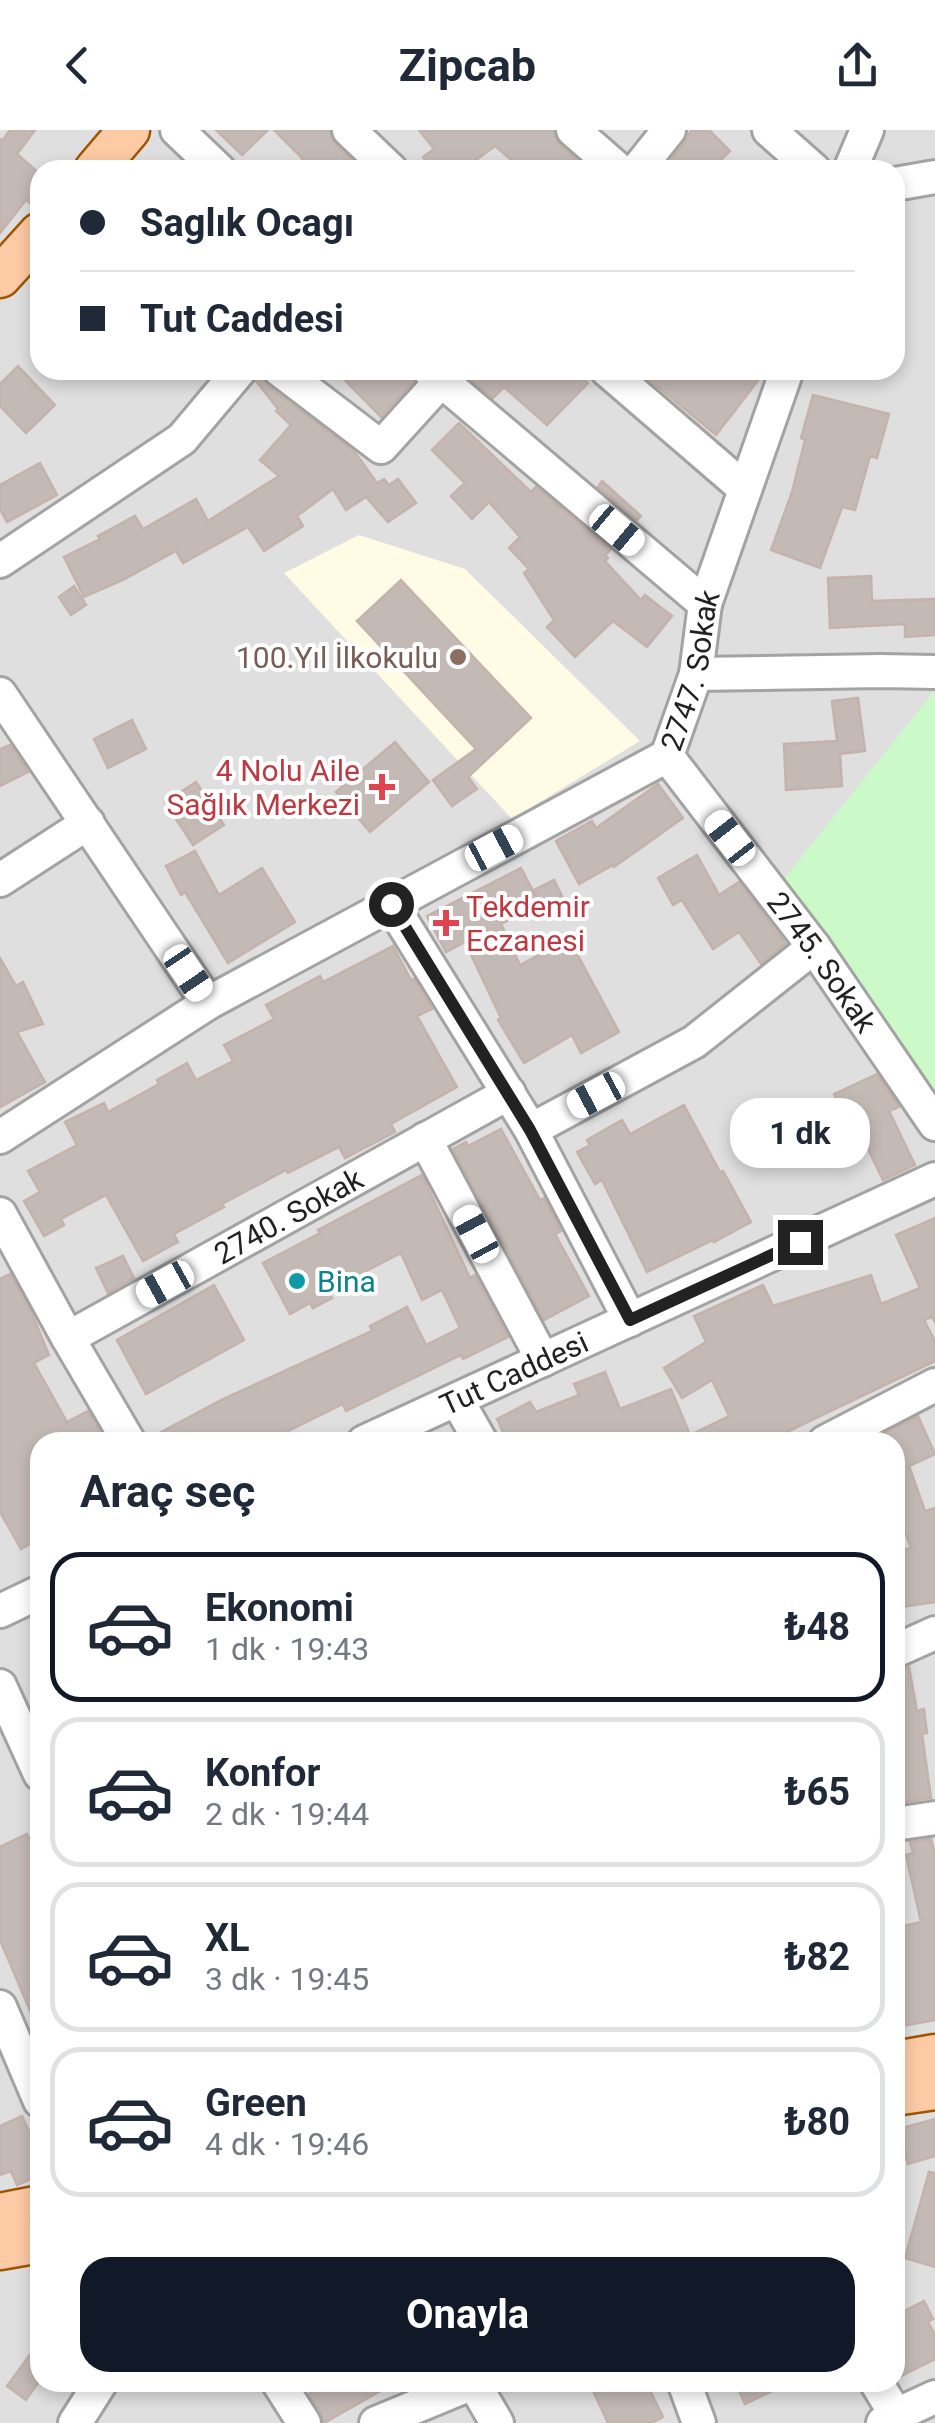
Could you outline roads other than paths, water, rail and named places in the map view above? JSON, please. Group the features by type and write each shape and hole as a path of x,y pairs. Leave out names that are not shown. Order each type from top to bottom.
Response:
{"main road":[{"path":"104,160 129,130"},
{"path":"0,277 30,245"},
{"path":"905,2060 935,2055"},
{"path":"905,2093 935,2088"},
{"path":"0,2214 30,2208"},
{"path":"0,2249 30,2244"}],"street":[{"path":"177,130 208,160"},
{"path":"349,130 380,160"},
{"path":"573,130 608,160"},
{"path":"645,160 669,130"},
{"path":"769,130 803,160"},
{"path":"854,160 867,130"},
{"path":"905,182 935,177"},
{"path":"0,560 182,440 232,380"},
{"path":"293,380 381,447 435,380"},
{"path":"447,380 705,604"},
{"path":"619,380 745,489"},
{"name":"2747. Sokak","path":"0,1137 208,1003 666,756 696,674 705,604 783,380"},
{"path":"696,674 935,672"},
{"path":"0,694 208,1003"},
{"name":"2745. Sokak","path":"666,756 814,947 935,1124"},
{"path":"0,880 88,824"},
{"path":"391,904 509,1093 630,1320"},
{"path":"530,1130 694,1042 814,947"},
{"name":"2740. Sokak","path":"68,1338 509,1093"},
{"path":"425,1138 543,1360"},
{"name":"Tut Caddesi","path":"386,1432 935,1179"},
{"path":"0,1214 123,1432"},
{"path":"844,1432 935,1385"},
{"path":"457,1400 475,1432"},
{"path":"0,1612 30,1597"},
{"path":"905,1646 935,1633"},
{"path":"0,1686 30,1752"},
{"path":"905,1822 935,1818"},
{"path":"0,2007 30,2078"},
{"path":"54,2423 68,2392"},
{"path":"74,2423 94,2392"},
{"path":"284,2392 304,2423"},
{"path":"376,2423 451,2392"},
{"path":"478,2392 497,2423"},
{"path":"688,2392 700,2423"},
{"path":"880,2392 889,2419 935,2398"}],"place":[{"name":"100.Yıl İlkokulu","path":"458,657"},
{"name":"4 Nolu Aile Sağlık Merkezi","path":"382,787"},
{"name":"Tekdemir Eczanesi","path":"446,923"},
{"name":"Bina","path":"297,1281"}]}
